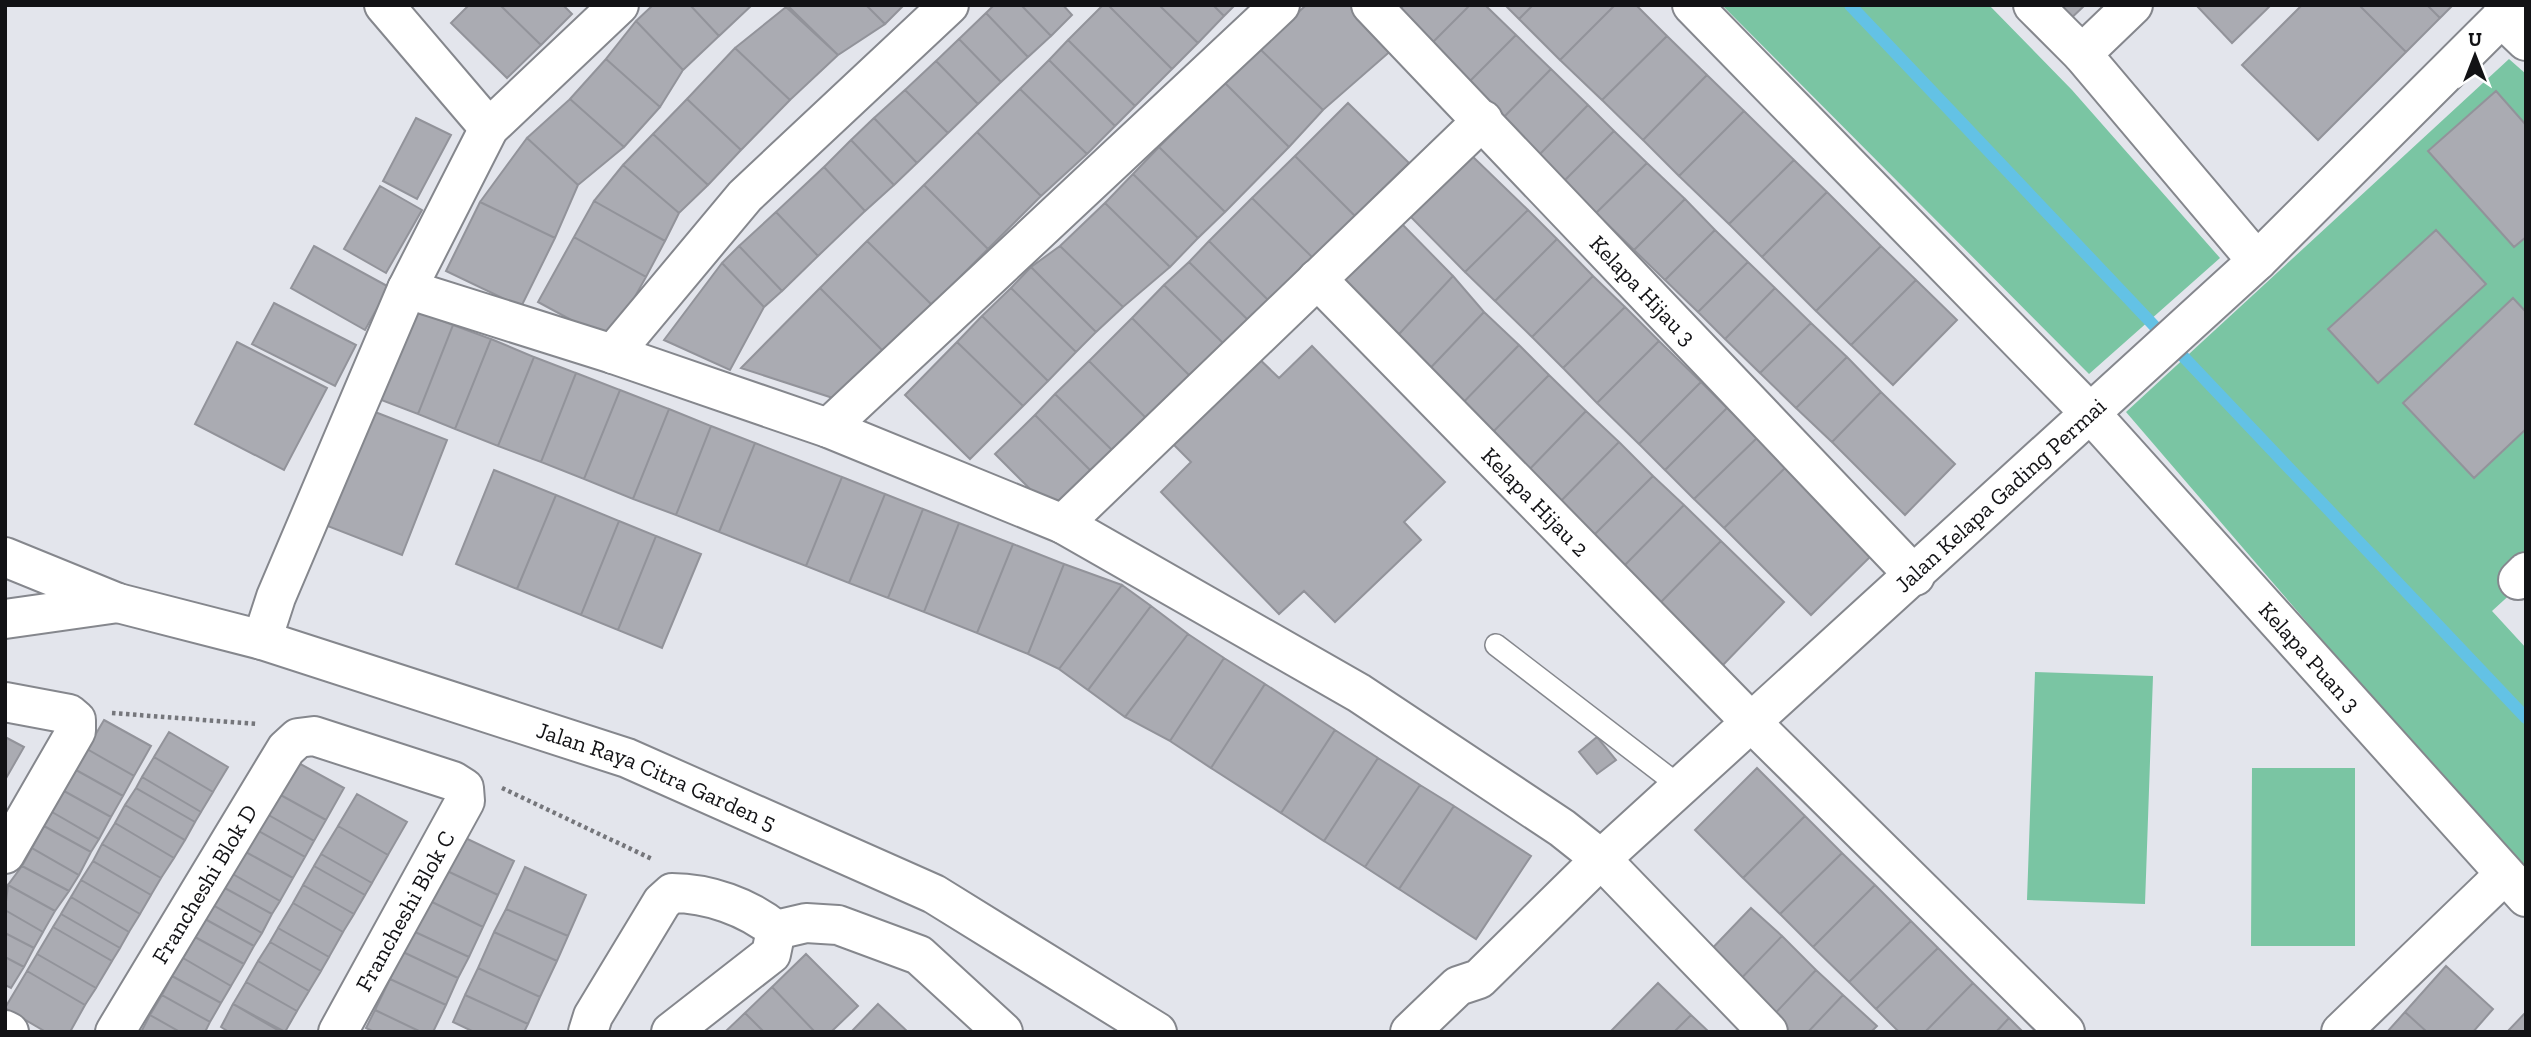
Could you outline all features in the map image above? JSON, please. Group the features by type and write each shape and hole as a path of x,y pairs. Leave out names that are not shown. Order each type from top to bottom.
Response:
{"street":[{"path":"384,5 489,128"},
{"path":"262,640 276,597 407,289 489,128 619,5"},
{"path":"613,354 745,196 949,5"},
{"path":"828,428 1280,5"},
{"name":"Kelapa Hijau 3","path":"1371,5 1915,576"},
{"name":"Kelapa Puan 3","path":"1692,5 2092,415 2515,886"},
{"path":"2033,5 2082,54 2258,261"},
{"path":"2082,54 2133,5"},
{"name":"Jalan Kelapa Gading Permai","path":"1410,1032 1458,986 1479,979 1601,859 2092,415 2191,319 2258,261 2513,21"},
{"path":"1063,524 1483,120"},
{"name":"Kelapa Hijau 2","path":"1317,279 1753,724 2065,1032"},
{"path":"407,289 613,354 828,428 1063,524 1359,693 1562,828 1601,859 1769,1032"},
{"name":"Jalan Raya Citra Garden 5","path":"5,557 118,603 262,640 627,758 934,894 1157,1032"},
{"path":"5,620 118,603"},
{"path":"5,702 69,714 76,720 76,731 5,854"},
{"path":"298,738 314,736 453,781 464,788"},
{"name":"Francheshi Blok D","path":"115,1032 286,749 298,738"},
{"name":"Francheshi Blok C","path":"338,1032 465,801 464,788"},
{"path":"2341,1032 2515,886"},
{"path":"588,1032 593,1016 662,902 672,892 689,892 755,912 776,930"},
{"path":"776,930 806,923 838,925 919,955 1003,1032"},
{"path":"671,1032 771,954 776,930"},
{"name":"Jalan Kelapa Gading Permai","path":"1449,1032 1476,1004 1479,979"}],"lane":[{"path":"1496,645 1682,788"}],"path":[{"path":"76,720 109,713 285,726 298,738"},
{"path":"464,788 492,783 656,861 672,892"}],"green space":[{"path":"1722,5 1989,5 2072,90 2220,258 2089,374"},
{"path":"2509,59 2526,74 2526,580 2492,611 2526,648 2526,877 2126,412"},
{"path":"2035,672 2153,676 2145,904 2027,900"},
{"path":"2252,768 2355,768 2355,946 2251,946"}],"building":[{"path":"469,5 500,5 541,45 507,78 451,23"},
{"path":"500,5 563,5 572,14 541,45"},
{"path":"653,5 690,5 719,36 683,70 636,21"},
{"path":"690,5 752,5 719,36"},
{"path":"787,5 866,5 885,24 838,55"},
{"path":"866,5 904,5 885,24"},
{"path":"994,5 1021,5 1051,36 1028,57 986,13"},
{"path":"1021,5 1063,5 1072,15 1051,36"},
{"path":"1103,5 1108,5 1172,69 1135,106 1068,40"},
{"path":"1108,5 1159,5 1198,43 1172,69"},
{"path":"1159,5 1213,5 1224,16 1198,43"},
{"path":"1213,5 1235,5 1224,16"},
{"path":"1306,5 1350,5 1394,48 1323,110 1260,49"},
{"path":"1404,5 1470,5 1427,48 1394,15"},
{"path":"1470,5 1485,5 1516,35 1466,85 1427,48"},
{"path":"1505,5 1533,5 1519,19"},
{"path":"1533,5 1615,5 1560,60 1519,19"},
{"path":"1615,5 1636,5 1667,36 1602,100 1560,60"},
{"path":"2047,5 2085,5 2065,24"},
{"path":"2196,5 2271,5 2232,43"},
{"path":"2302,5 2359,5 2406,52 2318,140 2242,65"},
{"path":"2359,5 2427,5 2440,18 2406,52"},
{"path":"2427,5 2453,5 2440,18"},
{"path":"786,7 838,55 790,100 735,48"},
{"path":"986,13 1028,57 1001,82 959,39"},
{"path":"636,21 683,70 660,107 606,59"},
{"path":"1516,35 1551,69 1501,120 1466,85"},
{"path":"1667,36 1707,75 1643,140 1602,100"},
{"path":"959,39 1001,82 978,104 936,61"},
{"path":"1068,40 1135,106 1115,126 1049,60"},
{"path":"735,48 790,100 741,150 687,99"},
{"path":"1260,49 1323,110 1289,147 1224,82"},
{"path":"606,59 660,107 624,147 570,99"},
{"path":"1049,60 1115,126 1087,154 1020,89"},
{"path":"936,61 978,104 948,133 905,90"},
{"path":"1551,69 1588,105 1538,156 1501,120"},
{"path":"1707,75 1744,111 1679,176 1643,140"},
{"path":"1224,82 1289,147 1225,212 1159,147"},
{"path":"1020,89 1087,154 1041,196 977,132"},
{"path":"905,90 948,133 917,163 874,118"},
{"path":"2496,91 2526,125 2526,237 2514,247 2428,151"},
{"path":"570,99 624,147 578,185 527,138"},
{"path":"687,99 741,150 708,185 653,134"},
{"path":"1348,103 1409,163 1355,216 1295,156"},
{"path":"1588,105 1614,131 1564,181 1538,156"},
{"path":"1744,111 1794,160 1729,224 1679,176"},
{"path":"416,118 451,135 417,199 383,181"},
{"path":"874,118 917,163 894,185 851,140"},
{"path":"1614,131 1647,163 1596,213 1564,181"},
{"path":"977,132 1041,196 988,249 924,185"},
{"path":"653,134 708,185 679,213 623,165"},
{"path":"527,138 578,185 555,238 480,202"},
{"path":"851,140 894,185 865,211 824,167"},
{"path":"1159,147 1225,212 1198,238 1133,174"},
{"path":"1470,154 1528,210 1465,272 1409,215"},
{"path":"1295,156 1355,216 1313,258 1252,198"},
{"path":"1794,160 1827,192 1762,257 1729,224"},
{"path":"1647,163 1685,199 1634,250 1596,213"},
{"path":"623,165 679,213 665,241 594,201"},
{"path":"824,167 865,211 818,256 776,212"},
{"path":"1133,174 1198,238 1170,267 1105,203"},
{"path":"924,185 988,249 932,305 867,241"},
{"path":"380,186 422,210 386,273 344,249"},
{"path":"1827,192 1881,246 1816,311 1762,257"},
{"path":"1252,198 1313,258 1270,302 1209,241"},
{"path":"1685,199 1715,230 1665,280 1634,250"},
{"path":"594,201 665,241 646,277 574,237"},
{"path":"480,202 555,238 521,307 446,271"},
{"path":"1105,203 1170,267 1123,307 1060,246"},
{"path":"1528,210 1557,239 1495,301 1465,272"},
{"path":"776,212 818,256 782,291 739,246"},
{"path":"1400,222 1453,276 1388,346 1334,291"},
{"path":"1715,230 1748,262 1698,312 1665,280"},
{"path":"2436,230 2486,284 2378,383 2328,329"},
{"path":"574,237 646,277 610,341 538,302"},
{"path":"1557,239 1593,276 1532,337 1495,301"},
{"path":"867,241 932,305 884,352 820,288"},
{"path":"1209,241 1270,302 1249,321 1189,262"},
{"path":"314,246 389,287 365,330 291,288"},
{"path":"739,246 782,291 764,307 722,263"},
{"path":"1060,246 1123,307 1096,332 1031,267"},
{"path":"1881,246 1916,280 1851,345 1816,311"},
{"path":"1189,262 1249,321 1225,345 1164,285"},
{"path":"1748,262 1775,288 1725,339 1698,312"},
{"path":"722,263 764,307 730,370 664,340"},
{"path":"1031,267 1096,332 1076,352 1011,288"},
{"path":"1453,276 1484,312 1418,381 1388,346"},
{"path":"1593,276 1625,307 1563,368 1532,337"},
{"path":"1916,280 1957,320 1893,385 1851,345"},
{"path":"1164,285 1225,345 1192,378 1132,318"},
{"path":"820,288 884,352 836,399 741,368"},
{"path":"1011,288 1076,352 1048,381 982,316"},
{"path":"1775,288 1811,323 1760,373 1725,339"},
{"path":"2513,298 2526,312 2526,429 2474,478 2403,403"},
{"path":"274,303 356,345 335,386 252,344"},
{"path":"1625,307 1659,341 1597,403 1563,368"},
{"path":"411,309 453,325 418,414 376,398"},
{"path":"1484,312 1519,345 1455,411 1418,381"},
{"path":"982,316 1048,381 1023,406 957,342"},
{"path":"1132,318 1192,378 1149,421 1089,361"},
{"path":"1811,323 1847,357 1796,408 1760,373"},
{"path":"453,325 491,339 455,429 418,414"},
{"path":"491,339 534,357 498,446 455,429"},
{"path":"1659,341 1701,382 1639,444 1597,403"},
{"path":"237,342 327,388 284,470 195,424"},
{"path":"957,342 1023,406 970,459 905,395"},
{"path":"1519,345 1549,375 1485,440 1455,411"},
{"path":"1312,346 1445,482 1404,522 1421,540 1335,622 1304,591 1279,614 1161,492 1191,462 1165,436 1252,352 1279,378"},
{"path":"534,357 576,373 541,462 498,446"},
{"path":"1847,357 1881,392 1832,442 1796,408"},
{"path":"1089,361 1149,421 1116,454 1055,394"},
{"path":"576,373 620,390 584,479 541,462"},
{"path":"1549,375 1586,411 1523,476 1485,440"},
{"path":"1701,382 1727,408 1665,470 1639,444"},
{"path":"620,390 669,409 633,499 584,479"},
{"path":"1881,392 1955,464 1905,515 1832,442"},
{"path":"1055,394 1116,454 1095,475 1035,415"},
{"path":"1727,408 1757,438 1694,499 1665,470"},
{"path":"669,409 711,426 676,515 633,499"},
{"path":"370,410 447,440 402,555 325,525"},
{"path":"1586,411 1619,442 1555,507 1523,476"},
{"path":"1035,415 1095,475 1055,514 995,454"},
{"path":"711,426 755,443 719,532 676,515"},
{"path":"1757,438 1786,467 1724,528 1694,499"},
{"path":"1619,442 1653,476 1589,540 1555,507"},
{"path":"755,443 842,477 806,566 719,532"},
{"path":"1786,467 1874,553 1811,615 1724,528"},
{"path":"494,470 556,495 517,589 456,564"},
{"path":"1653,476 1684,505 1620,570 1589,540"},
{"path":"842,477 885,494 849,583 806,566"},
{"path":"885,494 923,509 888,598 849,583"},
{"path":"556,495 619,521 581,615 517,589"},
{"path":"1684,505 1721,541 1657,606 1620,570"},
{"path":"923,509 959,523 924,612 888,598"},
{"path":"619,521 656,536 618,630 581,615"},
{"path":"959,523 1013,544 977,633 924,612"},
{"path":"656,536 701,554 662,648 618,630"},
{"path":"1721,541 1784,602 1721,667 1657,606"},
{"path":"1013,544 1064,564 1028,654 977,633"},
{"path":"1064,564 1122,585 1059,669 1028,654"},
{"path":"1122,585 1151,606 1088,690 1059,669"},
{"path":"1151,606 1188,634 1125,717 1088,690"},
{"path":"1188,634 1224,658 1170,741 1125,717"},
{"path":"1224,658 1265,684 1211,768 1170,741"},
{"path":"1265,684 1335,730 1281,813 1211,768"},
{"path":"104,720 151,746 134,776 87,749"},
{"path":"1335,730 1378,758 1324,841 1281,813"},
{"path":"169,732 228,767 213,792 154,757"},
{"path":"5,737 24,747 5,780"},
{"path":"1597,737 1616,760 1597,774 1579,752"},
{"path":"87,749 134,776 123,796 76,770"},
{"path":"154,757 213,792 201,812 142,777"},
{"path":"1378,758 1420,785 1365,867 1324,841"},
{"path":"295,761 344,788 326,820 277,793"},
{"path":"1757,768 1805,816 1743,878 1695,830"},
{"path":"76,770 123,796 111,817 64,791"},
{"path":"142,777 201,812 195,822 136,788"},
{"path":"1420,785 1454,806 1399,889 1365,867"},
{"path":"136,788 195,822 185,840 125,805"},
{"path":"64,791 111,817 99,839 52,812"},
{"path":"277,793 326,820 314,841 265,813"},
{"path":"357,794 407,822 388,855 338,826"},
{"path":"125,805 185,840 174,858 115,823"},
{"path":"1454,806 1531,856 1476,939 1399,889"},
{"path":"52,812 99,839 91,852 44,826"},
{"path":"265,813 314,841 305,857 257,830"},
{"path":"1805,816 1842,853 1780,914 1743,878"},
{"path":"115,823 174,858 161,878 102,844"},
{"path":"44,826 91,852 79,875 32,848"},
{"path":"338,826 388,855 372,883 321,854"},
{"path":"257,830 305,857 293,878 244,851"},
{"path":"459,835 514,861 498,895 443,869"},
{"path":"102,844 161,878 151,895 93,861"},
{"path":"32,848 79,875 69,891 22,866"},
{"path":"244,851 293,878 280,901 231,873"},
{"path":"1842,853 1875,885 1813,947 1780,914"},
{"path":"321,854 372,883 365,895 314,866"},
{"path":"93,861 151,895 140,914 81,880"},
{"path":"22,866 69,891 55,911 8,885"},
{"path":"314,866 365,895 354,914 303,885"},
{"path":"525,867 586,895 568,936 506,909"},
{"path":"443,869 498,895 483,927 428,900"},
{"path":"231,873 280,901 272,914 223,887"},
{"path":"81,880 140,914 129,932 71,897"},
{"path":"8,885 55,911 43,932 5,910"},
{"path":"303,885 354,914 343,932 293,903"},
{"path":"1875,885 1911,921 1849,982 1813,947"},
{"path":"223,887 272,914 262,933 213,905"},
{"path":"71,897 129,932 120,948 61,914"},
{"path":"428,900 483,927 469,957 413,931"},
{"path":"293,903 343,932 329,957 278,928"},
{"path":"213,905 262,933 254,946 205,919"},
{"path":"1751,908 1782,936 1732,988 1702,959"},
{"path":"506,909 568,936 557,961 494,932"},
{"path":"5,910 43,932 34,948 5,933"},
{"path":"61,914 120,948 112,961 53,927"},
{"path":"205,919 254,946 244,964 195,937"},
{"path":"1911,921 1938,948 1876,1009 1849,982"},
{"path":"53,927 112,961 96,988 37,954"},
{"path":"278,928 329,957 321,971 270,942"},
{"path":"413,931 469,957 458,978 403,952"},
{"path":"494,932 557,961 540,997 478,968"},
{"path":"5,933 34,948 24,967 5,957"},
{"path":"1782,936 1816,970 1768,1021 1732,988"},
{"path":"195,937 244,964 231,986 183,958"},
{"path":"270,942 321,971 309,991 258,961"},
{"path":"1938,948 1973,983 1925,1032 1899,1032 1876,1009"},
{"path":"403,952 458,978 446,1005 390,979"},
{"path":"37,954 96,988 85,1005 27,971"},
{"path":"806,954 858,1006 831,1032 815,1032 772,987"},
{"path":"5,957 24,967 11,988 5,985"},
{"path":"183,958 231,986 221,1003 172,976"},
{"path":"258,961 309,991 297,1011 246,982"},
{"path":"2446,966 2493,1009 2473,1032 2427,1032 2405,1012"},
{"path":"478,968 540,997 528,1024 465,995"},
{"path":"1816,970 1843,995 1808,1032 1779,1032 1768,1021"},
{"path":"27,971 85,1005 70,1032 46,1032 5,1008"},
{"path":"172,976 221,1003 210,1022 162,995"},
{"path":"390,979 446,1005 433,1032 421,1032 375,1010"},
{"path":"246,982 297,1011 285,1032 233,1004"},
{"path":"1658,983 1691,1015 1674,1032 1610,1032"},
{"path":"1973,983 2009,1018 1996,1032 1925,1032"},
{"path":"772,987 815,1032 764,1032 745,1013"},
{"path":"162,995 210,1022 205,1032 180,1032 150,1015"},
{"path":"465,995 528,1024 524,1032 474,1032 453,1022"},
{"path":"1843,995 1877,1026 1871,1032 1808,1032"},
{"path":"233,1004 281,1032 229,1032 221,1027"},
{"path":"878,1004 908,1032 851,1032"},
{"path":"375,1010 421,1032 374,1032 366,1028"},
{"path":"2405,1012 2427,1032 2387,1032"},
{"path":"2526,1012 2526,1032 2507,1032"},
{"path":"745,1013 764,1032 725,1032"},
{"path":"150,1015 180,1032 141,1032"},
{"path":"1691,1015 1709,1032 1674,1032"},
{"path":"2009,1018 2023,1032 1996,1032"}],"waterway":[{"path":"1850,5 2526,718"}]}
